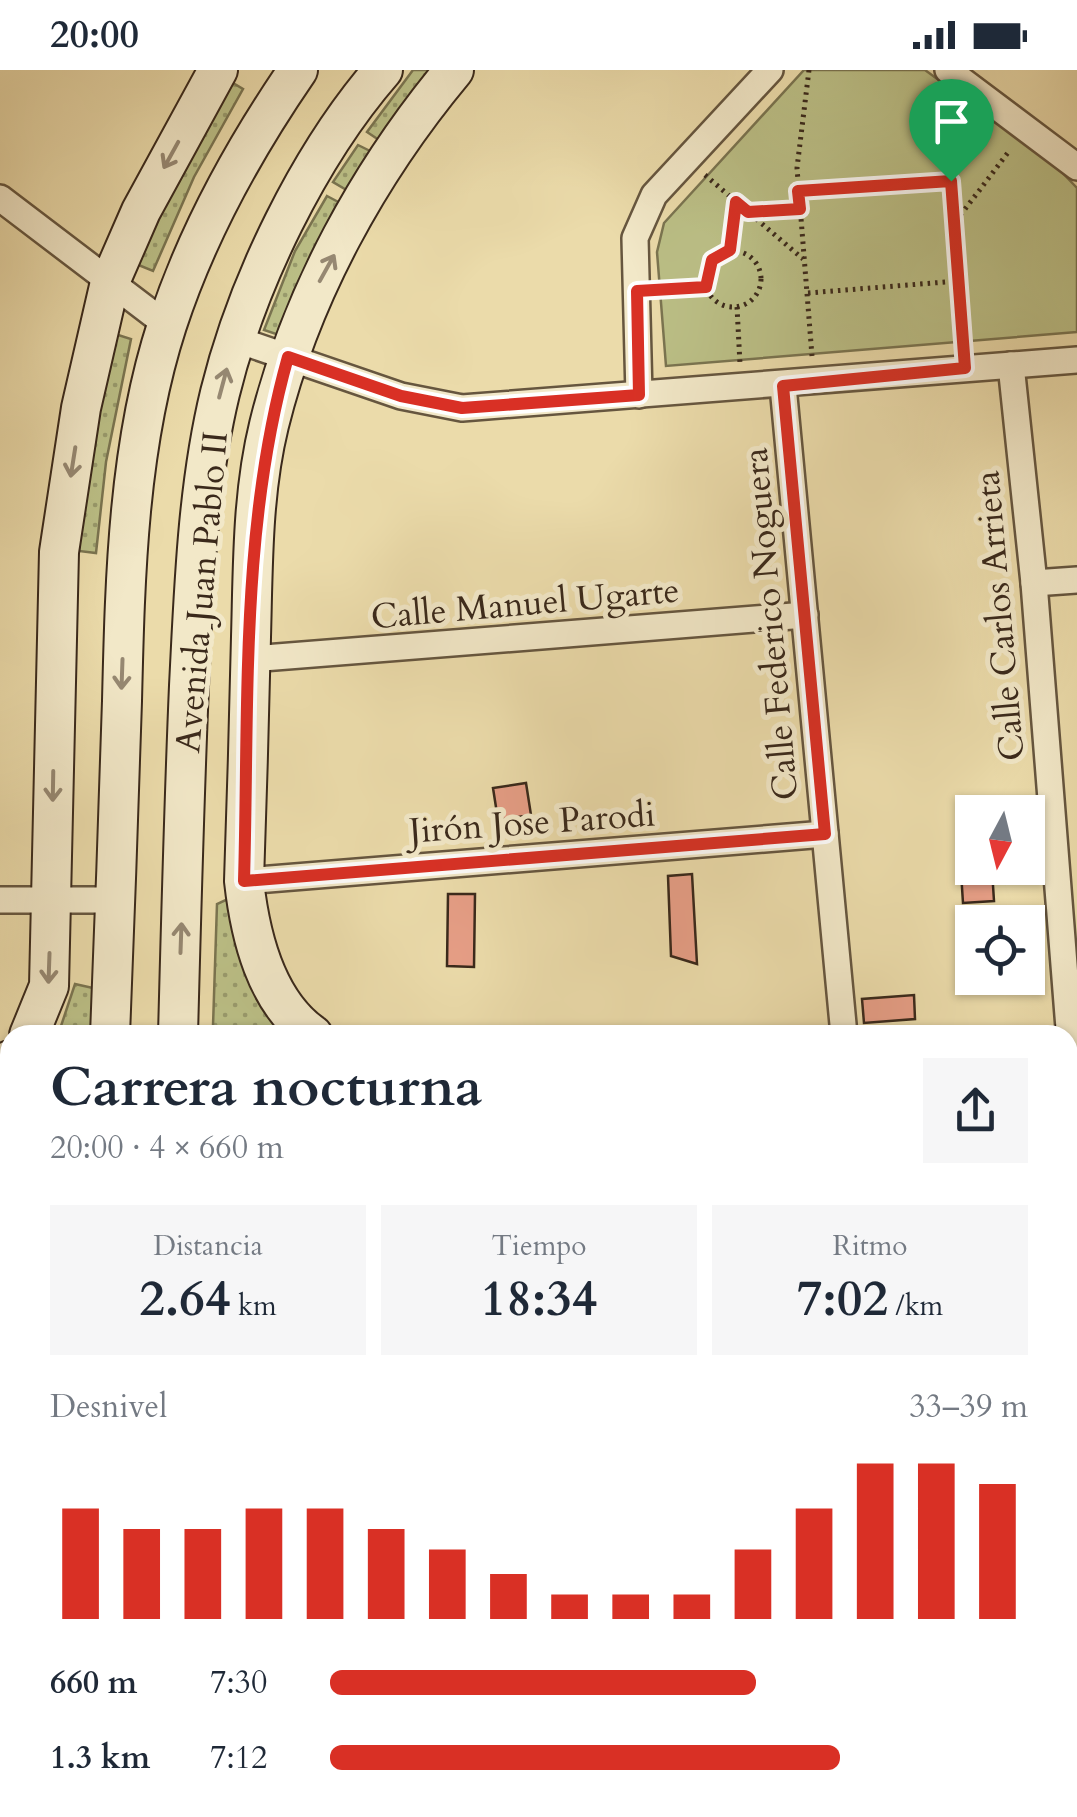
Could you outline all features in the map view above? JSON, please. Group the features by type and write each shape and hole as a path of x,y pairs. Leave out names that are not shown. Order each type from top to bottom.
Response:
{"main road":[{"name":"Avenida Juan Pablo II","path":"110,1025 125,576 136,471 167,325 205,225 243,153 298,70"},
{"name":"Avenida Juan Pablo II","path":"178,1025 194,588 206,462 236,340 290,211 328,145 383,70"},
{"name":"Avenida Juan Pablo II","path":"303,1025 280,998 260,962 248,922 244,881 257,498 268,428 288,357 315,289 402,133 454,70"},
{"path":"33,1025 49,986 59,552 81,408 110,282 141,211 214,72"},
{"path":"120,758 186,758"}],"street":[{"path":"639,395 636,238 654,195 770,70"},
{"path":"948,70 1077,168"},
{"path":"0,198 167,325"},
{"path":"236,340 401,396 462,408 783,386 1077,360"},
{"name":"Calle Carlos Arrieta","path":"1011,365 1034,583 1070,1025"},
{"name":"Calle Federico Noguera","path":"783,386 843,1025"},
{"path":"1034,583 1077,580"},
{"name":"Calle Manuel Ugarte","path":"250,659 805,614"},
{"path":"1050,810 1077,808"},
{"name":"Jirón Jose Parodi","path":"244,881 825,834"},
{"path":"0,900 116,900"}],"path":[{"path":"809,70 797,168 814,382"},
{"path":"954,224 1026,128"},
{"path":"687,159 805,261"},
{"path":"798,191 951,181 965,368"},
{"path":"730,250 736,202"},
{"path":"748,212 800,209"},
{"path":"730,250 754,259 762,275 752,299 736,307 718,302 706,287 712,260 730,250"},
{"path":"808,293 958,281"},
{"path":"637,291 706,287"},
{"path":"736,307 742,388"}],"green space":[{"path":"413,70 435,70 382,142 367,132"},
{"path":"804,70 925,70 1055,165 1077,188 1077,332 666,366 657,252 664,223"},
{"path":"228,80 243,89 194,177 153,271 136,264 177,171"},
{"path":"358,145 374,153 350,192 333,182"},
{"path":"327,196 342,204 296,289 279,335 264,330 295,251"},
{"path":"115,334 131,339 106,462 96,553 79,551 87,461"},
{"path":"243,892 289,1025 213,1025 217,904"},
{"path":"75,984 93,988 93,1025 61,1025"}],"building":[{"path":"526,783 531,815 498,820 493,788"},
{"path":"692,874 697,964 671,956 668,876"},
{"path":"962,885 993,885 994,901 963,903"},
{"path":"448,894 475,894 474,967 447,966"},
{"path":"914,995 915,1019 864,1023 862,999"}],"route":[{"path":"951,181 965,368 783,386 825,834 244,881 257,498 268,428 288,357 401,396 462,408 639,395 637,291 706,287 704,278 712,260 730,250 736,202 748,212 800,209 798,191 951,181"}]}
